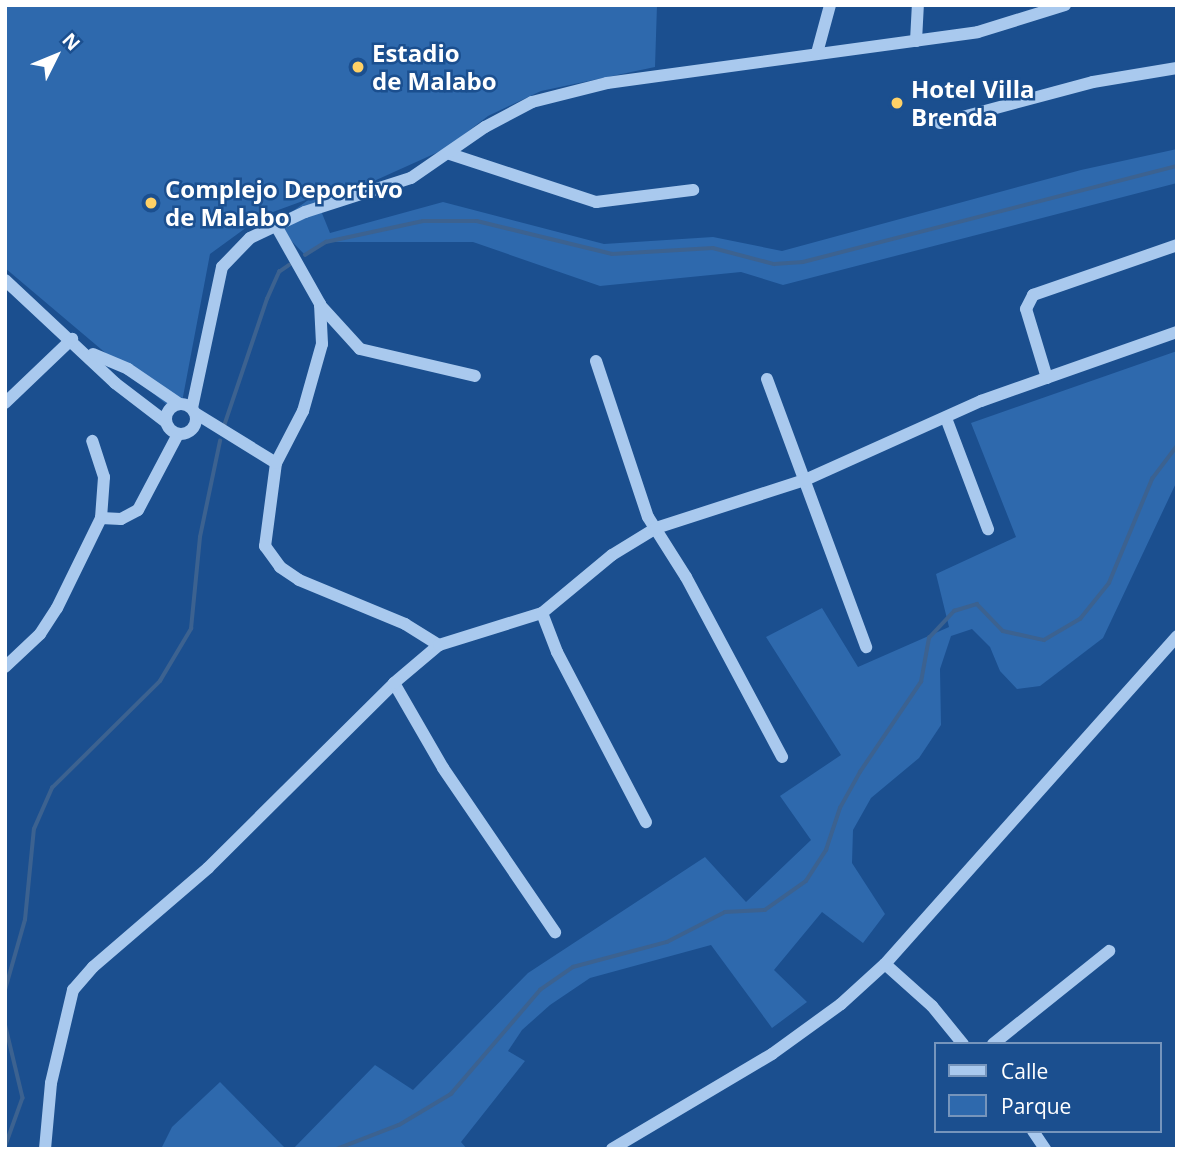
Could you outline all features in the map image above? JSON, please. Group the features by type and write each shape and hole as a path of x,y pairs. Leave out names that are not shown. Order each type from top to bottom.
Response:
{"street":[{"path":"817,53 830,5"},
{"path":"916,41 918,5"},
{"path":"101,518 121,519 138,510 178,434 195,426 193,411 222,267 250,238 275,224 396,185 450,154 485,127 555,93 817,53 978,32 1065,5"},
{"path":"940,123 1093,82 1177,68"},
{"path":"450,154 596,202 693,190"},
{"path":"275,224 320,304 360,349 475,376"},
{"path":"1047,378 1026,309 1033,295 1177,245"},
{"path":"5,280 86,351 116,383 178,434"},
{"path":"320,304 322,344 317,371 303,411 276,463 264,532 270,556 299,580 405,624 439,645"},
{"path":"45,1149 51,1083 73,990 93,967 208,868 394,683 439,645 542,613 612,555 656,528 805,480 946,418 1177,331"},
{"path":"5,403 72,339"},
{"path":"86,351 128,369 276,463"},
{"path":"597,361 639,493 782,757"},
{"path":"766,379 866,647"},
{"path":"166,422 169,408 178,403"},
{"path":"946,418 988,529"},
{"path":"5,667 40,634 57,608 101,518 104,477 92,441"},
{"path":"542,613 563,664 646,822"},
{"path":"612,1149 772,1054 841,1004 885,964 1177,636"},
{"path":"394,683 443,768 555,932"},
{"path":"995,1042 1109,951"},
{"path":"885,964 932,1006 961,1042"},
{"path":"1034,1133 1045,1149"}],"green space":[{"name":"Complejo Deportivo de Malabo","path":"5,5 657,5 655,67 541,91 488,116 445,149 374,181 315,196 330,233 443,202 604,244 713,237 782,251 1081,170 1177,149 1177,183 783,285 741,272 600,286 473,242 326,242 305,255 275,224 311,198 262,216 210,254 182,402 173,410 5,268"},
{"path":"1177,351 1177,481 1103,638 1040,686 1017,689 1000,671 990,647 972,629 951,636 940,669 941,725 919,758 871,798 853,830 852,863 885,914 863,943 822,912 774,970 807,1002 772,1028 711,945 590,978 550,1005 522,1030 508,1051 525,1061 461,1142 467,1149 293,1149 375,1065 413,1090 528,973 705,857 746,902 811,840 780,796 841,755 766,637 822,608 858,667 949,627 936,574 1016,537 971,423"},
{"path":"220,1082 286,1149 161,1149 172,1127"}],"waterway":[{"path":"305,255 326,242 423,221 477,221 612,254 713,248 774,264 803,262 1177,166"},
{"path":"224,426 267,299 279,272 289,265"},
{"path":"5,990 25,920 34,829 52,788 160,681 191,629 200,537 220,441"},
{"path":"337,1149 399,1125 451,1094 540,990 573,967 667,942 725,912 765,910 806,881 826,850 840,808 860,772 921,682 929,638 954,611 977,604 1003,631 1044,640 1080,619 1109,583 1152,479 1177,446"},
{"path":"5,1023 23,1098 5,1148"}],"place":[{"name":"Estadio de Malabo","path":"358,67"},
{"name":"Hotel Villa Brenda","path":"897,103"},
{"name":"Complejo Deportivo de Malabo","path":"151,203"}]}
